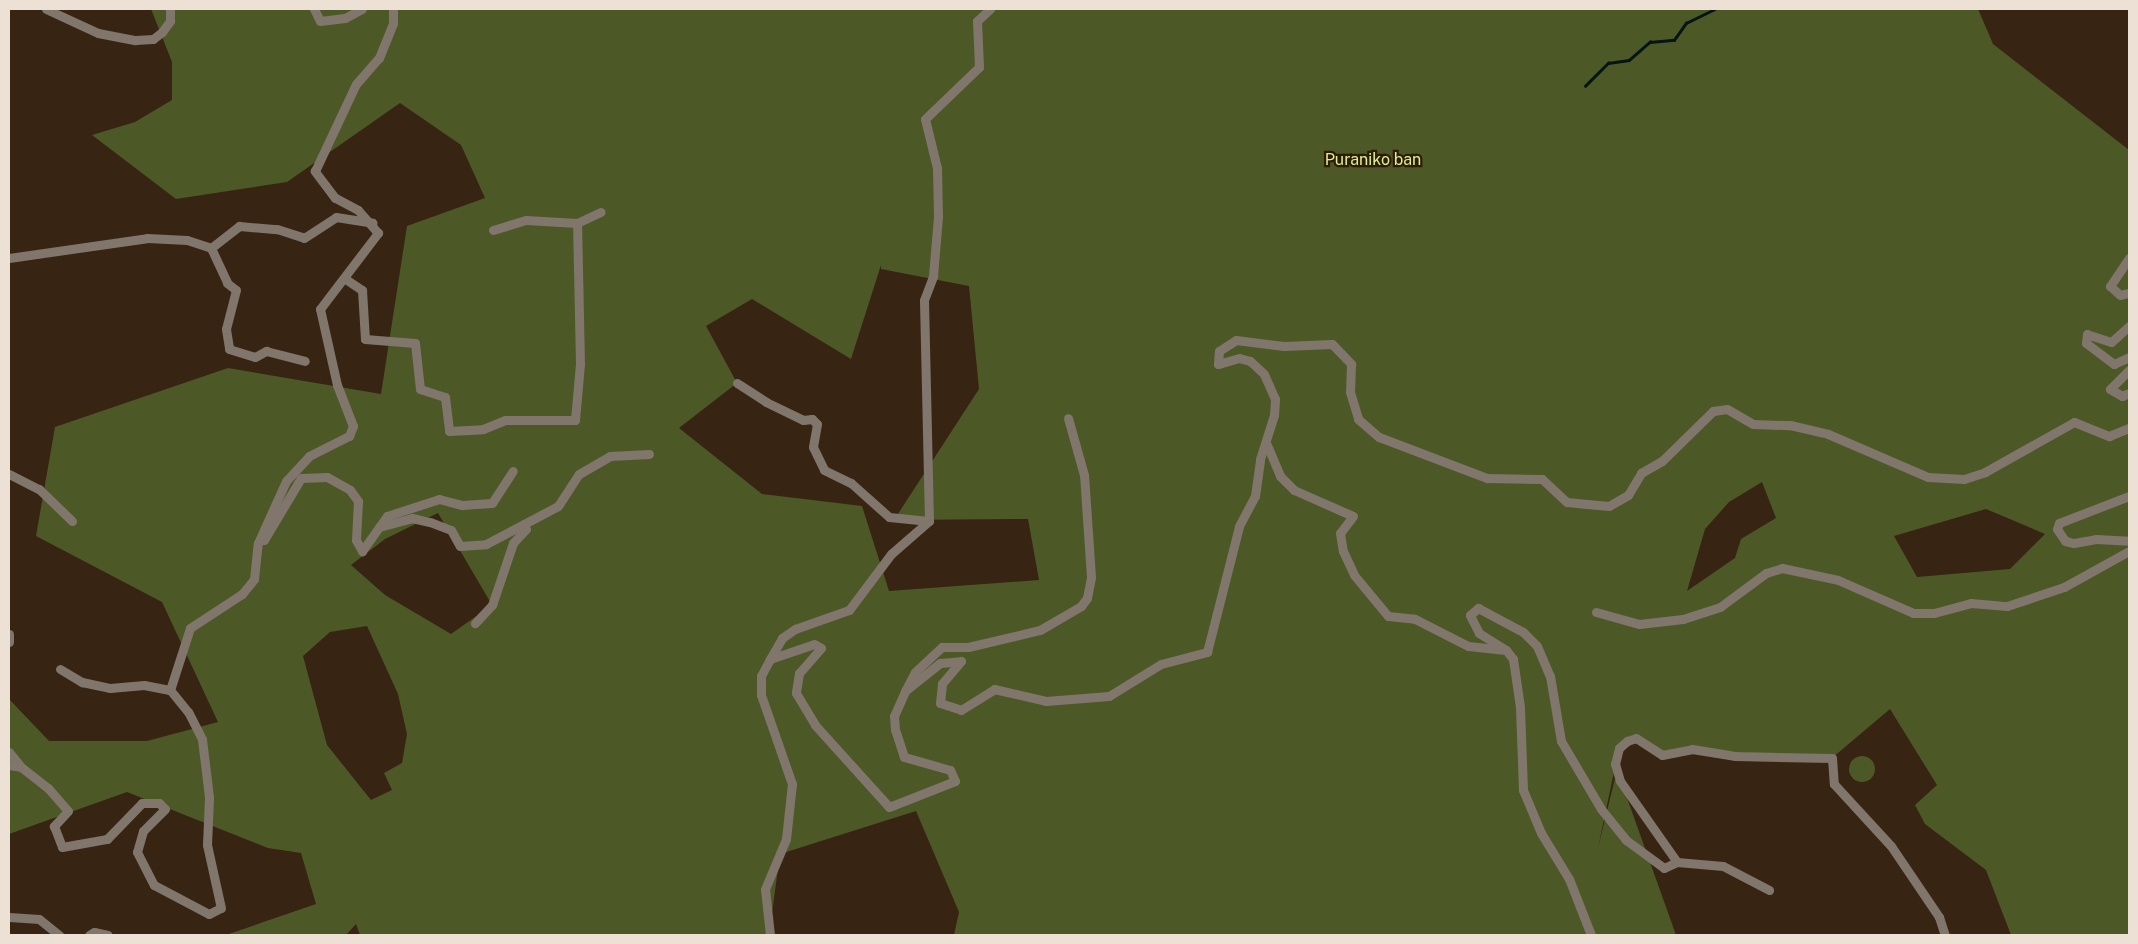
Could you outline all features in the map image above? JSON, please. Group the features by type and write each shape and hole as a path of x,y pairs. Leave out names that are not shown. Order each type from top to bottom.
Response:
{"street":[{"path":"46,9 98,33 135,40 153,39 162,32 170,21 170,9"},
{"path":"314,9 320,21 345,18 362,9"},
{"path":"170,690 190,628 242,594 254,579 260,539 286,481 310,456 349,436 353,426 320,317 320,309 378,233 373,223 335,198 315,170 356,84 379,58 393,22 393,9"},
{"path":"929,521 924,300 933,276 938,216 937,168 926,119 979,67 977,20 990,9"},
{"path":"493,230 526,220 577,223 601,212"},
{"path":"211,248 239,226 277,228 296,239 314,233 336,216 373,223"},
{"path":"344,278 362,290 365,339 415,343 420,389 446,397 449,431 483,429 505,420 575,420 580,364 577,223"},
{"path":"9,258 155,238 187,240 211,248 227,284 236,290 226,330 229,349 255,357 266,351 305,362"},
{"path":"2129,258 2110,286 2120,295 2129,293"},
{"path":"2129,326 2111,342 2087,334 2086,343 2114,364 2129,357"},
{"path":"905,691 940,663 957,658 960,666 942,684 940,702 944,707 961,710 994,689 1068,702 1086,695 1109,696 1161,664 1207,652 1238,526 1255,496 1260,459 1267,445 1275,399 1264,374 1250,361 1239,358 1218,364 1215,357 1236,340 1284,346 1332,344 1351,364 1350,392 1358,419 1378,437 1486,478 1542,479 1567,502 1587,504 1609,506 1628,495 1641,473 1662,461 1714,411 1727,410 1752,424 1790,425 1828,434 1928,477 1964,479 1985,472 2074,422 2109,436 2129,428"},
{"path":"2129,370 2110,389 2122,396 2129,393"},
{"path":"737,383 766,402 803,420 812,419 817,424 813,447 824,470 851,483 889,517 929,521"},
{"path":"770,659 814,644 822,648 799,673 796,693 815,725 889,807 955,781 950,770 917,764 899,752 894,716 915,672 942,647 968,647 1040,630 1081,606 1086,598 1091,577 1084,475 1068,418"},
{"path":"1267,445 1280,476 1294,490 1353,516 1340,534 1344,551 1354,575 1388,616 1415,619 1468,646 1506,650"},
{"path":"379,526 412,518 451,530 460,546 486,544 558,506 579,474 610,456 649,454"},
{"path":"260,539 264,540 301,478 328,477 350,490 358,500 356,540 362,551 387,516 439,499 462,504 492,503 512,471"},
{"path":"9,474 39,488 72,521"},
{"path":"2129,496 2059,523 2057,529 2065,541 2074,543 2096,539 2129,541"},
{"path":"770,935 765,889 786,839 792,784 761,695 761,676 782,638 795,630 849,610 891,554 929,521"},
{"path":"474,623 492,605 513,543 526,529 524,524"},
{"path":"1596,612 1639,624 1683,619 1720,607 1766,573 1782,568 1838,580 1913,613 1934,613 1971,603 2008,606 2064,587 2129,551"},
{"path":"1591,935 1569,879 1541,833 1523,790 1520,707 1513,660 1506,650 1479,633 1470,621 1474,610 1490,612 1531,638 1550,676 1561,741 1601,809 1649,860 1664,868 1678,862 1723,866 1769,890"},
{"path":"9,634 9,642"},
{"path":"9,752 21,767 58,796 68,811 54,826 62,847 107,839 142,802 159,803 165,809 138,841 144,867 162,892 209,914 221,908 206,834 209,797 202,739 188,712 170,690 144,685 110,688 82,682 60,669"},
{"path":"1678,862 1620,781 1615,764 1619,748 1627,741 1636,738 1662,755 1692,749 1735,756 1832,758 1834,784 1891,846 1939,917 1945,935"},
{"path":"9,764 21,767"},
{"path":"9,916 39,919 58,935"},
{"path":"89,935 94,932 108,935"}],"green space":[{"name":"Puraniko ban","path":"151,9 1978,9 1993,44 2129,150 2129,935 2011,935 1986,870 1925,824 1915,805 1937,785 1890,709 1832,758 1692,749 1662,755 1636,738 1619,748 1598,848 1617,770 1676,935 954,935 959,912 916,811 780,854 769,935 360,935 356,924 346,935 226,935 316,904 301,853 268,848 127,792 9,834 9,699 49,741 147,741 218,722 162,602 36,536 55,427 228,368 381,394 407,226 485,198 461,145 400,103 287,182 176,199 92,135 135,122 172,100 172,62","holes":["881,265 881,269 969,286 979,389 894,520 1028,519 1039,580 889,591 862,506 762,494 679,428 737,383 706,326 752,299 851,359","1762,482 1776,518 1741,539 1735,558 1687,591 1705,529 1729,502","1986,509 2045,534 2010,569 1917,577 1894,536","438,513 492,605 451,634 385,595 351,565 385,539","367,626 398,694 407,734 402,763 384,773 392,790 371,800 327,745 303,656 330,632"]},
{"path":"1862,756 1871,760 1875,769 1871,778 1862,782 1853,778 1849,769 1853,760"}],"waterway":[{"path":"1585,86 1608,63 1629,60 1650,42 1674,40 1686,23 1715,9"}]}
